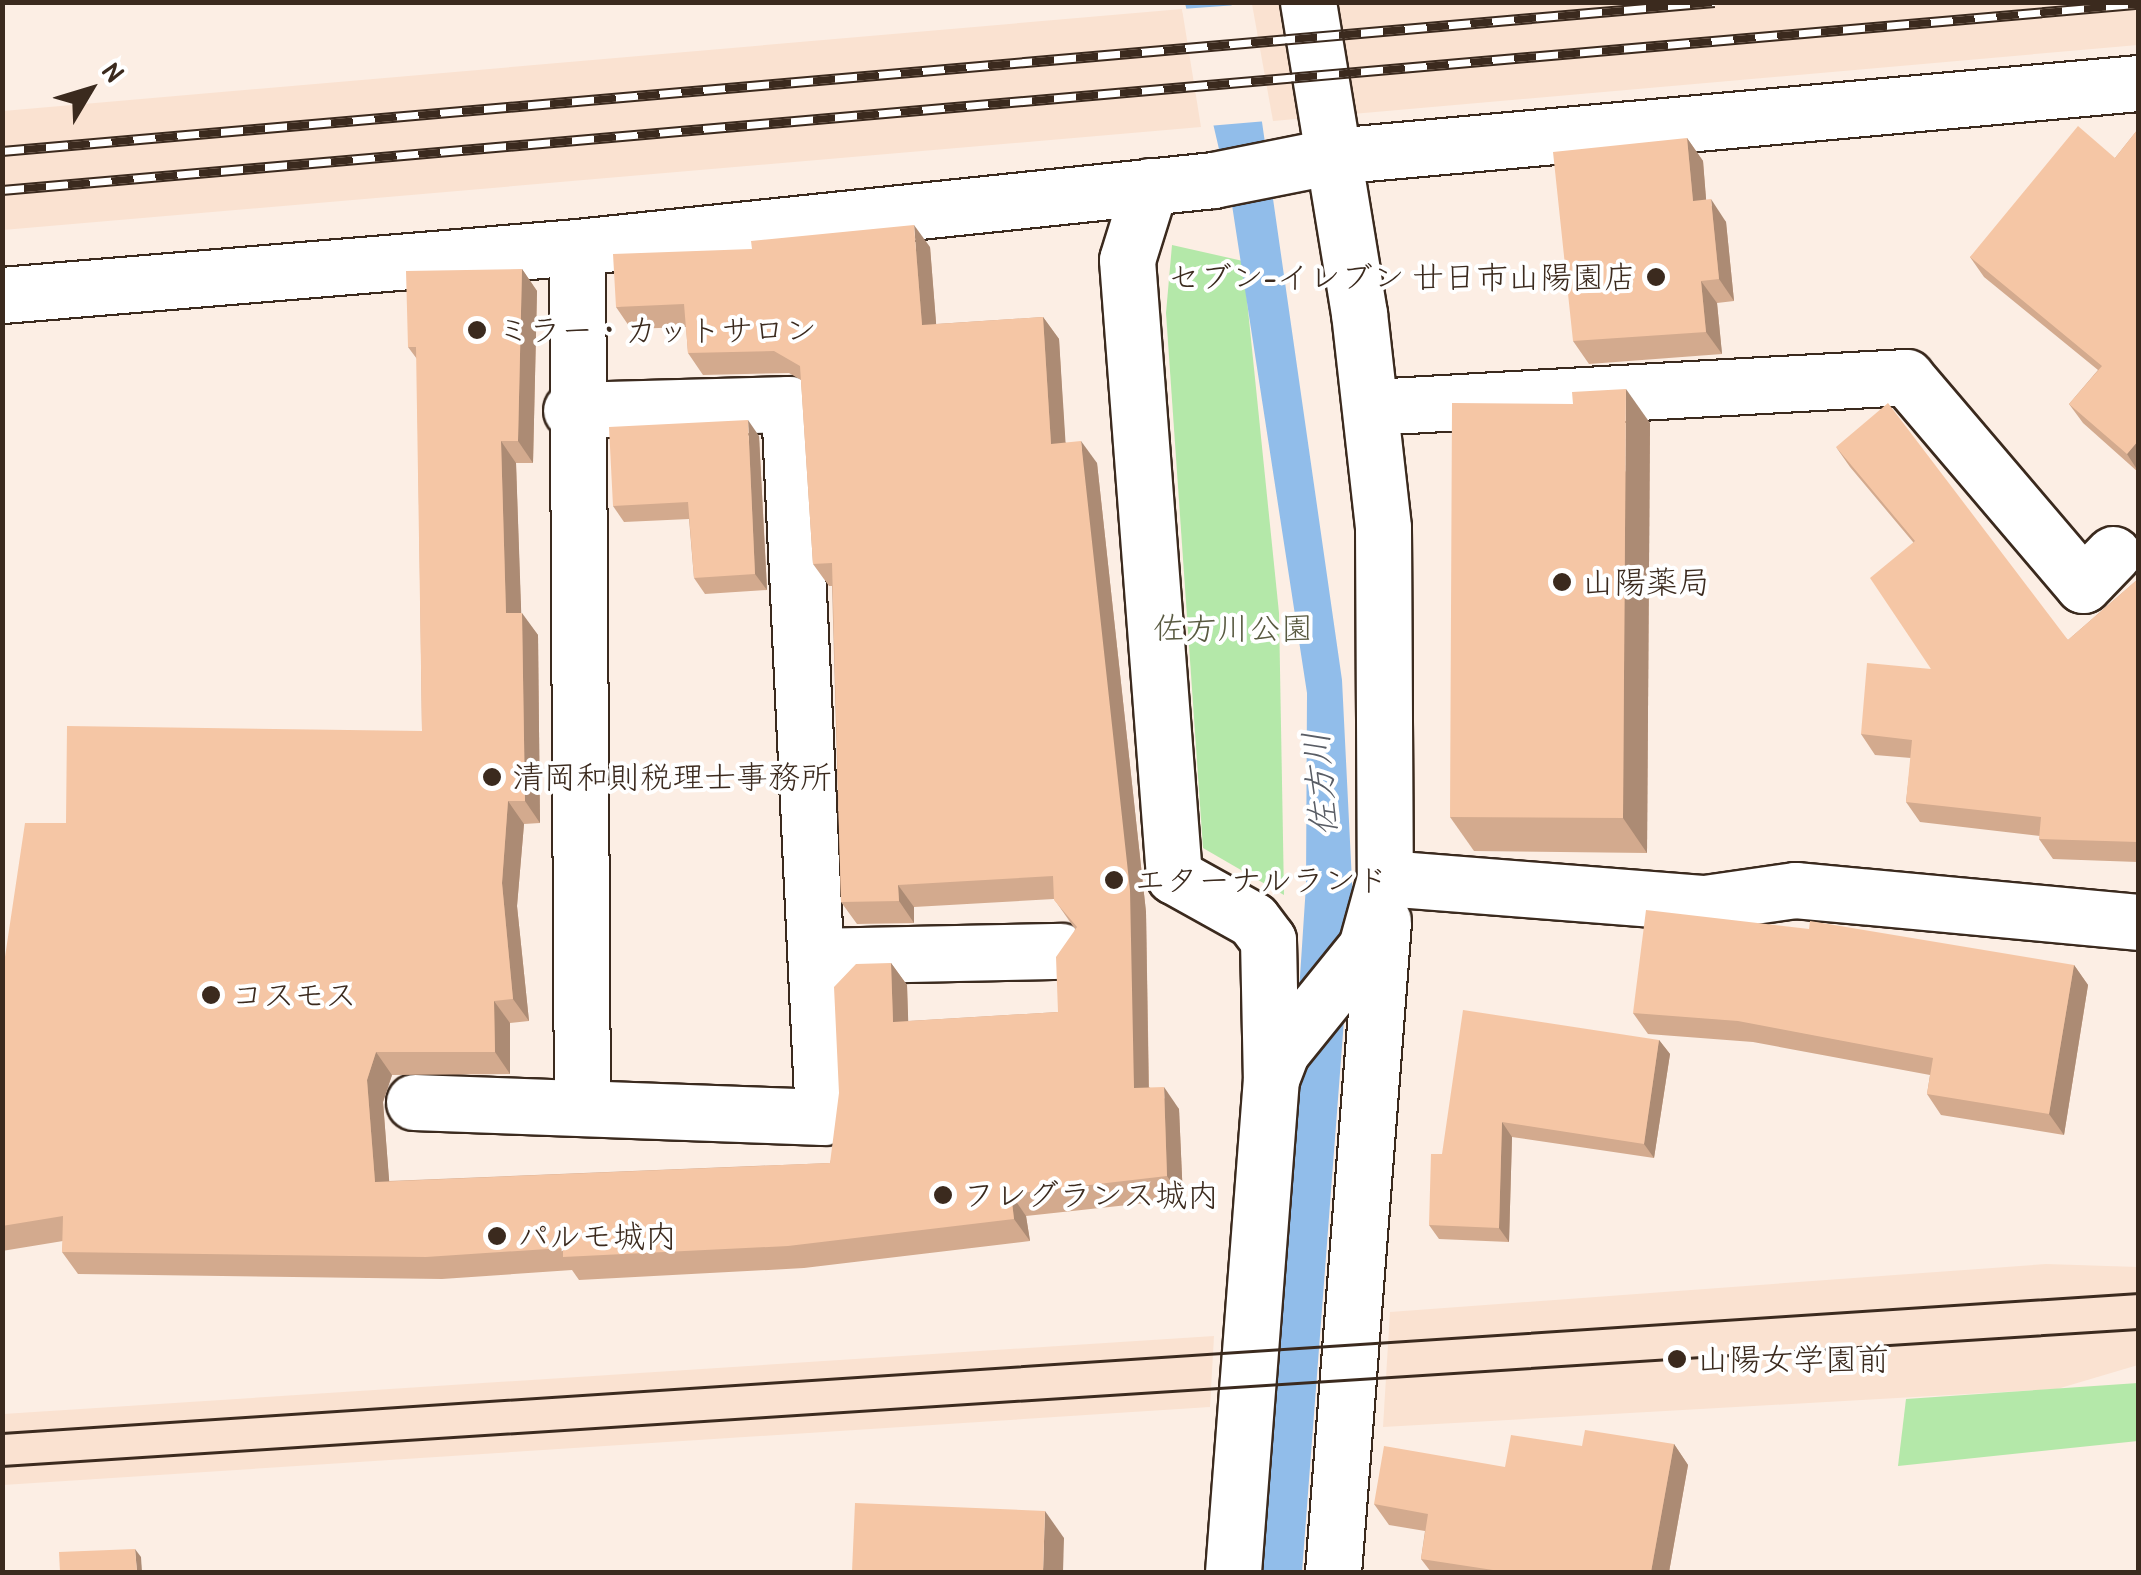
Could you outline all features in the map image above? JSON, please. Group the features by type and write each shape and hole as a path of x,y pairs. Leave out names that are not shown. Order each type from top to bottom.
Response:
{"street":[{"path":"1308,2 1372,407 1388,689 1385,878 1333,1572"},
{"path":"2,295 577,247 1214,180 1333,156 2138,82"},
{"path":"1150,186 1128,260 1174,876 1253,920 1268,940 1276,1066 1233,1572"},
{"path":"577,247 571,410 582,1104"},
{"path":"1372,407 1906,377 2083,585 2113,554"},
{"path":"414,1102 582,1104 824,1117 789,404 571,410"},
{"path":"1276,1066 1366,947 1385,878"},
{"path":"1385,878 1705,903 1796,890 2138,922"},
{"path":"816,956 1060,951"}],"shaded area":[{"path":"2138,2 2138,45 1273,121 1252,4"},
{"path":"1182,9 1201,127 3,230 3,111"},
{"path":"2046,1264 2138,1267 2138,1365 2057,1389 1383,1427 1390,1312"},
{"path":"1214,1336 1210,1407 3,1485 3,1414"}],"green space":[{"name":"佐方川公園","path":"1172,245 1243,261 1279,613 1284,895 1203,848 1166,313"},
{"path":"2138,1383 2138,1441 1898,1466 1906,1399"}],"water":[{"name":"佐方川","path":"1185,3 1231,3 1262,122 1342,680 1353,902 1302,1572 1261,1572 1306,885 1307,693 1232,205"}],"pier":[{"path":"1237,5 1267,121 1208,126 1182,9"}],"building":[{"path":"2078,126 2115,158 2138,129 2138,441 2127,454 2069,404 2102,366 1970,257"},
{"name":"セブン-イレブン 廿日市山陽園店","path":"1687,138 1693,201 1711,199 1719,279 1701,281 1706,332 1573,341 1553,152"},
{"path":"914,225 922,325 1043,317 1051,444 1081,441 1130,890 1134,1088 1164,1087 1167,1176 1011,1194 1014,1219 788,1246 563,1257 563,1248 426,1257 62,1252 63,1216 2,1226 2,977 25,823 66,823 67,726 422,731 416,347 408,347 406,271 522,269 518,441 501,441 506,613 522,613 525,801 508,801 502,883 513,999 494,1001 495,1052 376,1052 367,1080 375,1182 830,1163 839,1093 834,987 856,964 891,963 893,1022 1058,1012 1056,957 1077,927 1054,900 1053,876 898,885 899,901 841,902 832,563 813,564 800,366 774,351 688,353 684,304 616,307 613,254 752,249 751,241"},
{"name":"山陽薬局","path":"1626,389 1623,818 1450,817 1452,403 1573,404 1572,392"},
{"path":"1888,403 2068,640 2138,579 2138,842 2039,839 2041,817 1906,802 1912,740 1861,734 1867,663 1931,669 1870,578 1915,541 1836,447"},
{"path":"748,420 755,574 694,578 688,502 613,506 609,427"},
{"path":"1646,910 1809,929 1810,921 2074,965 2049,1114 1927,1094 1933,1058 1738,1021 1633,1013"},
{"path":"1463,1010 1659,1040 1644,1144 1502,1122 1499,1228 1429,1225 1431,1154 1442,1154"},
{"path":"1585,1430 1674,1444 1651,1572 1506,1572 1421,1559 1428,1514 1374,1504 1384,1446 1505,1467 1511,1435 1582,1446"},
{"path":"855,1503 1045,1511 1043,1572 852,1572"},
{"path":"135,1549 137,1572 60,1572 59,1552"}],"tram line":[{"path":"2,1433 2138,1293"},
{"path":"2,1466 2138,1329"}],"railway":[{"path":"2,151 1715,2"},
{"path":"2,190 2138,4"}],"place":[{"name":"セブン-イレブン 廿日市山陽園店","path":"1656,277"},
{"name":"ミラー・カットサロン","path":"477,330"},
{"name":"山陽薬局","path":"1562,582"},
{"name":"清岡和則税理士事務所","path":"492,777"},
{"name":"エターナルランド","path":"1114,880"},
{"name":"コスモス","path":"211,995"},
{"name":"フレグランス城内","path":"943,1195"},
{"name":"パルモ城内","path":"497,1236"},
{"name":"山陽女学園前","path":"1677,1359"}]}
